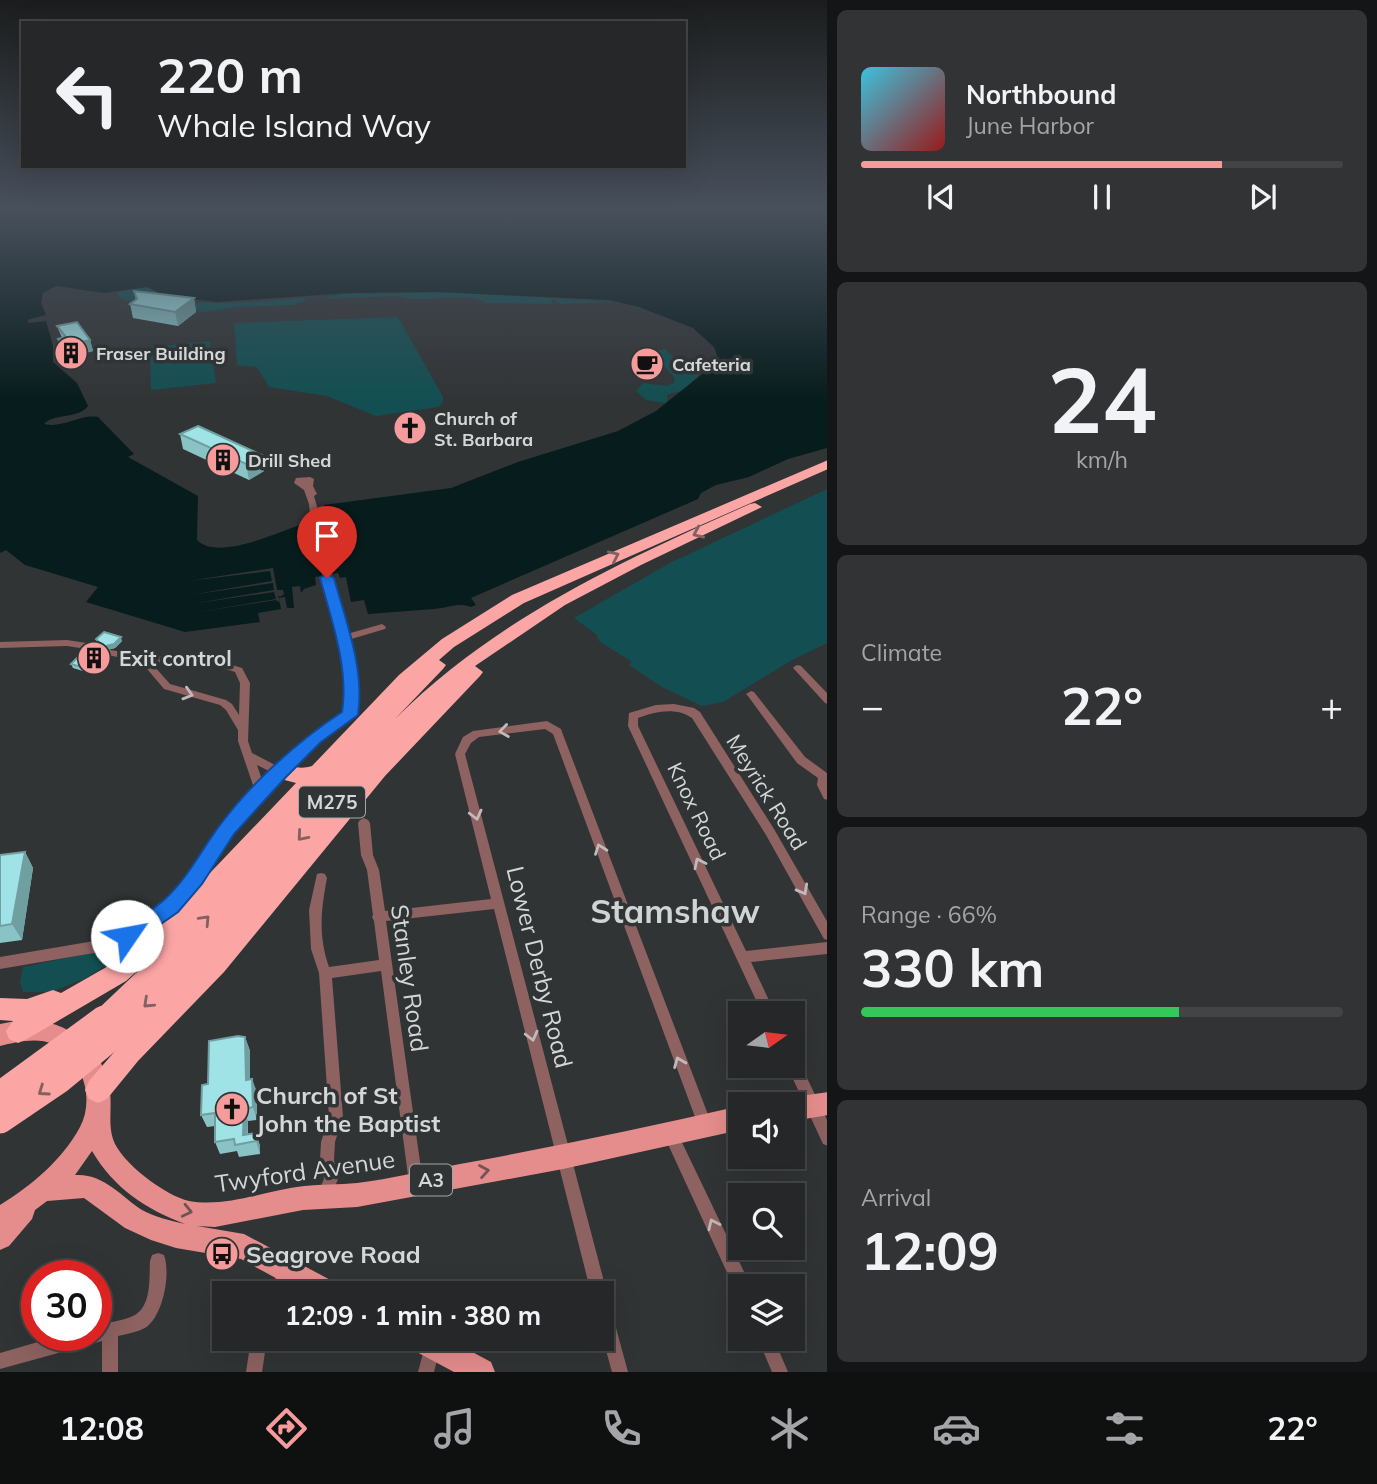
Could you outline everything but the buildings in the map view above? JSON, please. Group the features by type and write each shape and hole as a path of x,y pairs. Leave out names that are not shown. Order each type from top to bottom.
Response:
{"highway":[{"name":"M275","path":"0,1095 110,1027 181,972 429,696 561,590 664,533 827,464"},
{"name":"M275","path":"8,1031 105,983 137,958 195,904 405,678 448,643 518,599 561,590 827,475"},
{"name":"M275","path":"98,1099 127,1054 232,947 430,714 561,590"},
{"name":"M275","path":"280,772 302,777 317,772"},
{"name":"M275","path":"0,1009 15,1012 42,1005 81,989 137,958"},
{"name":"M275","path":"0,1120 59,1080 110,1027"}],"main road":[{"path":"0,1237 78,1152 98,1099 92,1070 62,1035 53,1031 8,1031"},
{"name":"Twyford Avenue","path":"98,1099 101,1143 113,1163 128,1179 167,1205 189,1213 215,1214 324,1196 357,1195 563,1157 728,1120"},
{"path":"0,1219 39,1193 86,1186 105,1196 134,1219 151,1227 176,1235 244,1247 281,1281"},
{"path":"444,1351 481,1372"}],"street":[{"path":"0,963 100,946 127,936 153,920 185,891 227,829 280,772 315,738 350,715 352,702 343,638 308,487"},
{"path":"343,638 382,627"},
{"path":"0,645 67,643 93,648"},
{"path":"110,653 163,660 191,655 236,668 245,683 243,729 247,755 261,792"},
{"path":"133,658 152,668 167,687 226,705 243,729"},
{"path":"798,668 827,700"},
{"path":"751,694 801,760 825,775 822,785 827,794"},
{"name":"Knox Road","path":"689,709 678,707 640,713 633,716 631,723 763,1001"},
{"name":"Meyrick Road","path":"689,709 698,717 770,832 827,933"},
{"name":"Lower Derby Road","path":"596,1281 461,749 467,740 477,734 547,725 553,728 705,1125"},
{"path":"247,755 280,772"},
{"name":"Stanley Road","path":"363,823 367,855 373,870 416,1183"},
{"path":"321,878 316,918 317,950 325,973 335,1117 328,1142 327,1160 331,1180 324,1196"},
{"path":"378,917 499,903"},
{"path":"743,957 827,948"},
{"path":"325,973 385,965"},
{"path":"799,1078 827,1137"},
{"path":"670,1134 736,1274"},
{"path":"112,1331 139,1322 152,1311 158,1261"},
{"path":"614,1350 620,1372"},
{"path":"0,1361 38,1351"},
{"path":"110,1351 110,1372"},
{"path":"254,1372 258,1351"},
{"path":"426,1372 427,1351"},
{"path":"771,1351 780,1372"}],"shaded area":[{"path":"0,273 827,273 827,448 788,459 749,477 716,485 701,493 698,499 471,598 476,605 471,607 457,605 368,614 364,600 351,602 346,577 340,578 338,573 315,577 316,585 304,589 301,593 300,586 292,587 294,608 287,608 285,597 279,598 281,609 258,613 260,622 185,632 86,602 98,587 25,565 6,550 0,553","holes":["56,286 104,293 147,287 165,296 217,302 348,293 435,292 609,300 639,307 693,328 714,347 718,358 716,363 656,411 618,431 518,462 451,488 324,505 328,520 324,521 322,526 306,528 300,525 262,539 218,548 206,546 197,540 198,496 128,457 134,454 98,417 58,425 44,424 54,418 79,413 88,406 77,383 53,362 53,346 46,321 29,323 27,320 46,315 41,303 43,293"]},
{"path":"147,287 178,300 194,302 307,300 292,305 237,307 205,312 133,303 120,298 116,292"},
{"path":"452,292 615,302 560,304 553,299 551,304 486,303 479,299 457,297 420,299 398,296 320,299 344,294"},
{"path":"398,317 443,397 443,402 438,407 376,416 327,396 269,387 257,367 237,365 234,323"},
{"path":"210,341 216,383 151,390 150,347"},
{"path":"665,349 687,371 702,372 684,390 667,395 668,400 665,403 646,400 636,391 643,383 667,386 675,382 674,377 651,352"},
{"path":"827,489 827,643 792,660 723,702 702,706 662,687 629,665 632,662 599,641 597,635 574,618 670,563"},
{"path":"119,947 121,956 86,978 51,992 23,992 20,982 23,967"}],"pier":[{"path":"273,568 277,590 283,590 284,594 280,597 278,595 280,603 276,600 192,613 276,599 274,592 191,604 274,590 273,583 190,595 272,581 270,571 188,581"}],"place":[{"name":"Fraser Building","path":"71,353"},
{"name":"Cafeteria","path":"647,364"},
{"name":"Church of St. Barbara","path":"410,428"},
{"name":"Drill Shed","path":"223,460"},
{"name":"Exit control","path":"94,658"},
{"name":"Church of St John the Baptist","path":"232,1109"},
{"name":"Seagrove Road","path":"222,1254"}],"district":[{"name":"Stamshaw","path":"675,910"}],"route":[{"path":"127,936 171,906 195,878 227,829 280,772 305,746 350,715 352,702 346,647 327,578"}]}
